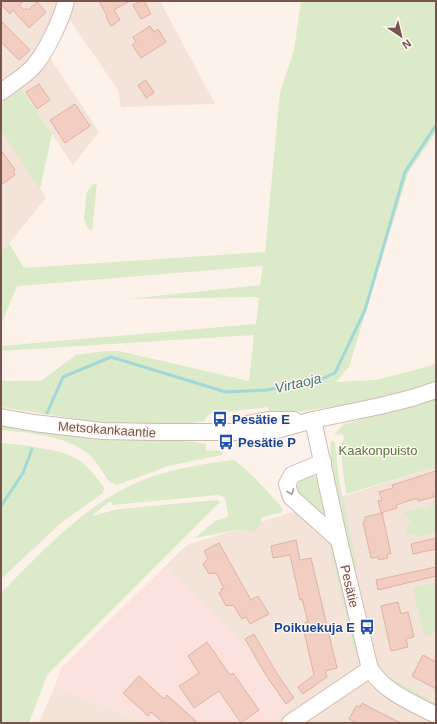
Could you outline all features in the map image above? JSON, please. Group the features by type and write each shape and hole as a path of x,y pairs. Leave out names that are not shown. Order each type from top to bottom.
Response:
{"street":[{"path":"1,92 34,67 53,34 65,7 66,1"},
{"name":"Metsokankaantie","path":"1,417 34,423 102,431 214,432 268,420 313,420 380,406 436,390"},
{"name":"Pesätie","path":"313,420 339,540 370,669 376,678 389,690 436,715"},
{"path":"323,462 292,474 288,484 291,497 339,540"},
{"path":"290,723 370,669"}],"shaded area":[{"path":"1,1 160,1 215,104 121,107 118,90 70,20 50,58 99,132 73,165 22,89 1,103"},
{"path":"1,130 46,198 1,253"},
{"path":"436,467 436,723 270,723 289,709 241,642 165,566 187,545"},
{"path":"165,566 241,642 289,710 270,723 146,723 55,686 61,668"},
{"path":"55,686 146,723 39,723"}],"green space":[{"path":"301,1 436,1 436,132 408,173 349,367 336,382 376,380 430,366 436,363 436,383 377,400 270,416 268,407 209,414 204,421 181,425 159,426 102,423 1,407 1,381 41,381 76,355 104,351 119,351 249,381 254,335 1,351 1,346 256,324 259,297 128,299 260,285 263,266 17,286 1,325 1,253 9,243 24,268 265,252 280,92 294,51"},
{"path":"21,88 52,134 40,189 1,130 1,103"},
{"path":"97,183 92,231 87,227 84,218 87,192 92,185"},
{"name":"Kaakonpuisto","path":"436,397 436,467 346,494 340,445 344,439 343,434 334,435 343,425"},
{"path":"1,422 175,439 206,444 206,451 222,450 223,454 168,466 117,485 108,480 89,455 75,445 55,438 1,430"},
{"path":"331,440 335,443 339,480 358,570 352,565 337,503 331,471"},
{"path":"1,443 42,448 72,456 86,466 104,488 103,493 61,523 1,579"},
{"path":"233,460 250,474 283,509 281,513 262,518 258,528 251,532 240,529 195,538 215,521 227,517 228,514 224,497 218,495 112,505 113,503 109,502 92,516 119,509 217,500 220,502 47,675 29,723 1,723 1,593 65,530 101,502 120,491 163,473 198,465"},
{"path":"306,475 315,476 319,481 330,522 297,494 298,483"},
{"path":"436,502 436,533 415,537 414,533 408,535 406,526 411,521 403,514 422,507 424,510 431,508 430,504"},
{"path":"326,537 331,542 359,650 357,651 354,649 330,548"},
{"path":"436,583 436,631 433,632 433,635 428,636 424,634 413,590 416,587"},
{"path":"391,677 436,703 436,709 386,680"}],"building":[{"path":"1,1 24,1 19,5 24,10 26,8 28,10 37,2 46,12 29,28 13,10 10,14 1,4"},
{"path":"99,1 130,1 114,10 120,20 111,26"},
{"path":"144,1 151,14 141,19 133,5"},
{"path":"1,21 30,50 19,60 1,42"},
{"path":"150,26 154,32 158,29 166,42 141,58 132,45 136,42 133,37"},
{"path":"146,80 154,93 146,98 138,85"},
{"path":"39,84 50,100 37,109 26,92"},
{"path":"75,104 90,126 65,143 50,120"},
{"path":"1,150 15,170 13,171 15,175 1,185"},
{"path":"436,471 436,492 433,493 434,497 418,501 417,498 396,505 397,508 381,513 378,501 382,500 379,492 393,488 392,485"},
{"path":"382,513 391,554 387,554 388,558 379,560 378,557 371,558 363,522 365,521 365,517"},
{"path":"436,538 436,549 413,554 411,544"},
{"path":"296,540 300,560 311,558 337,668 325,671 327,677 303,694 298,687 314,675 303,627 306,626 305,622 308,622 302,599 300,600 290,555 273,558 271,546"},
{"path":"219,543 251,600 258,596 269,614 250,624 246,617 242,619 233,605 226,606 219,593 222,591 221,589 224,588 216,573 209,574 203,564 208,559 204,551"},
{"path":"436,567 436,576 378,590 376,580"},
{"path":"398,602 401,614 408,612 414,637 406,639 408,647 391,651 381,606"},
{"path":"254,634 276,672 294,698 286,704 267,677 245,639"},
{"path":"207,642 230,675 233,673 259,710 241,723 219,691 194,708 179,686 199,673 188,656"},
{"path":"423,655 436,662 436,689 412,676"},
{"path":"139,676 164,699 167,695 198,723 163,723 151,712 148,716 123,693"},
{"path":"362,703 401,723 356,723 349,719 356,706 360,707"}],"waterway":[{"name":"Virtaoja","path":"47,413 63,377 111,357 226,392 266,390 317,381 335,373 365,310 405,172 436,125"},
{"name":"Virtaoja","path":"1,506 23,473 32,449"}],"place":[{"name":"Pesätie E","path":"220,419"},
{"name":"Pesätie P","path":"226,442"},
{"name":"Poikuekuja E","path":"367,627"}]}
